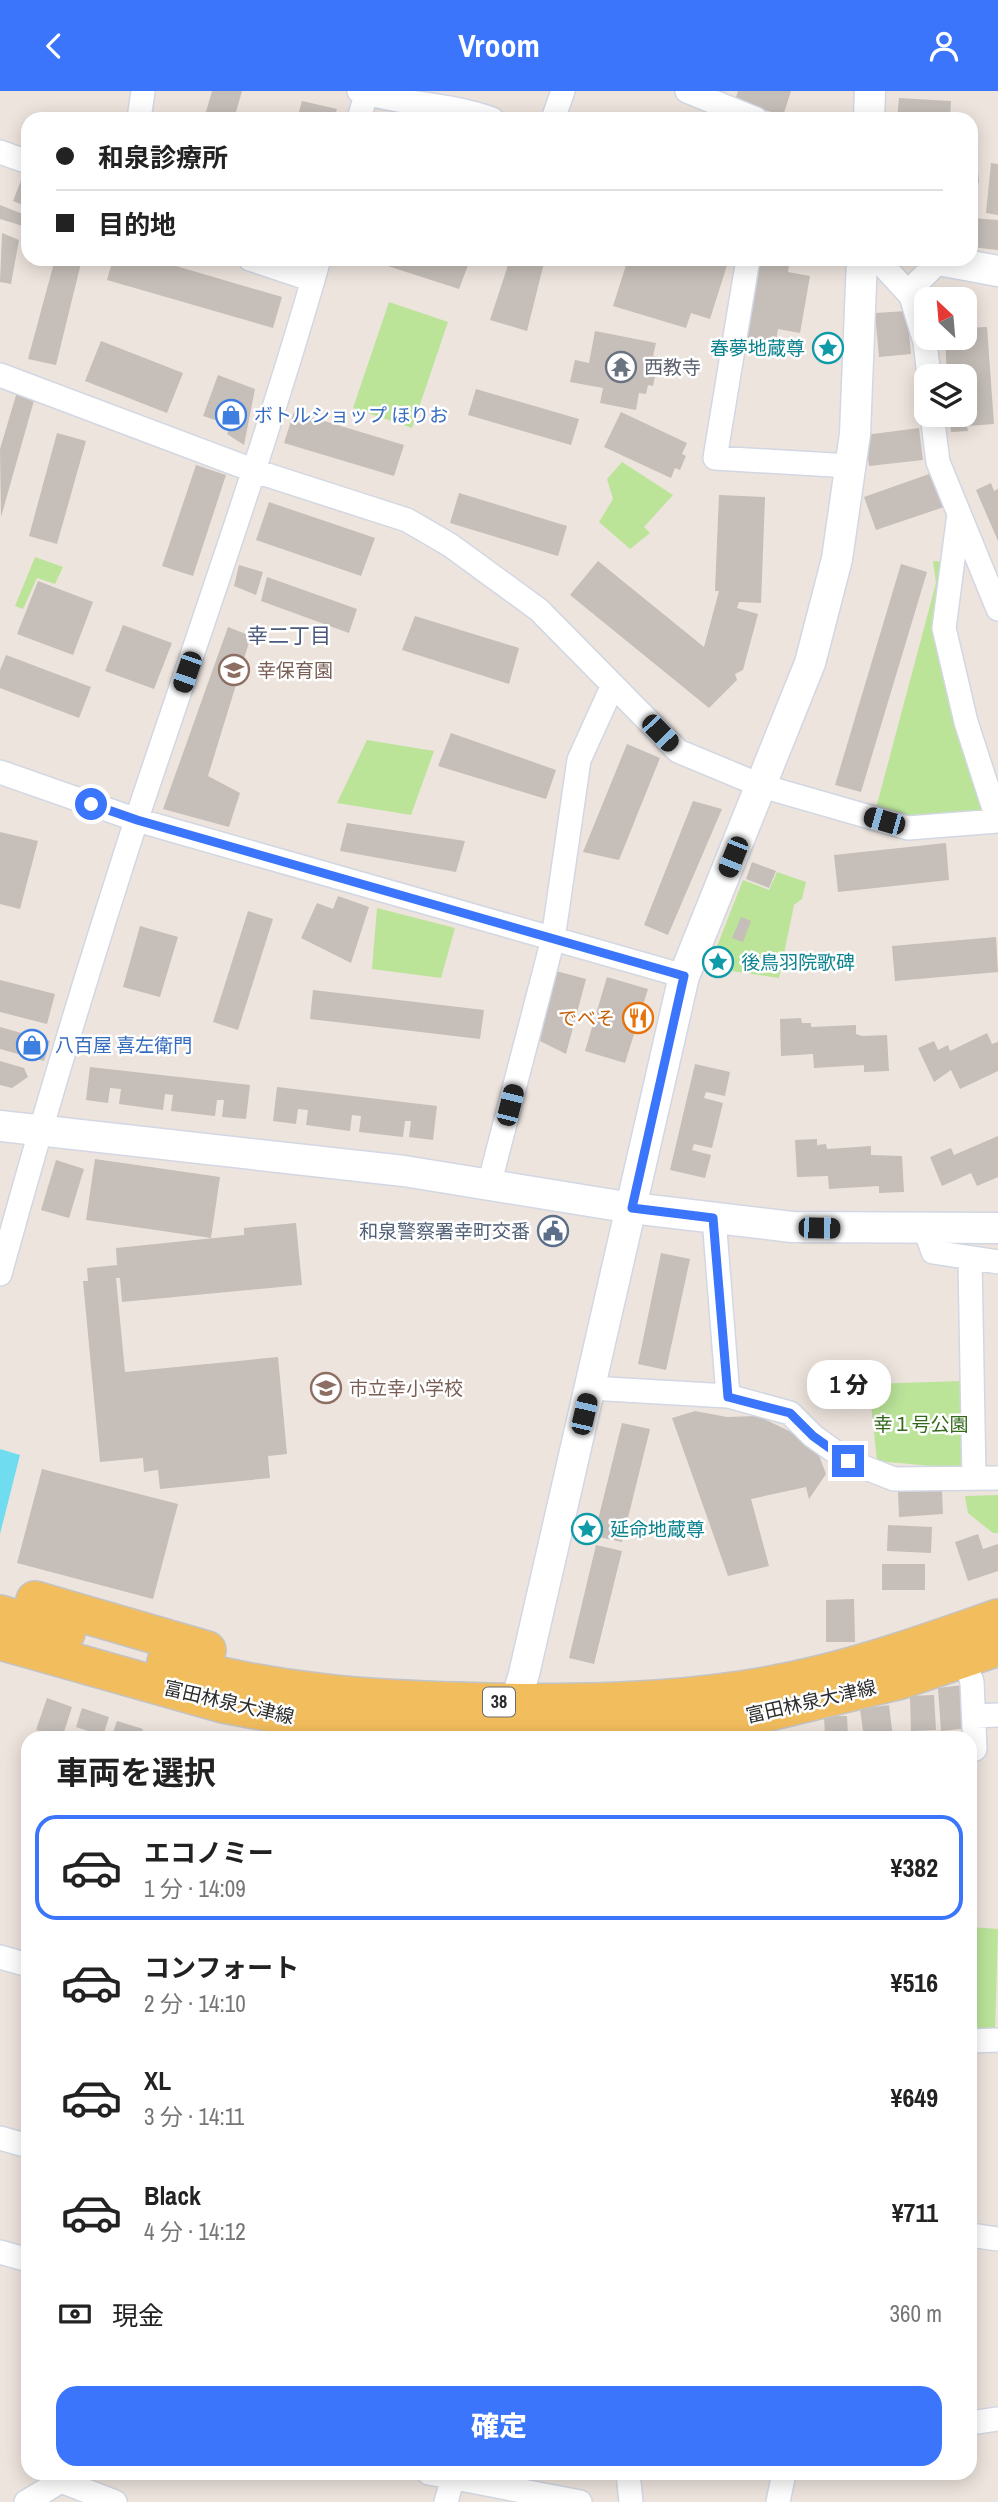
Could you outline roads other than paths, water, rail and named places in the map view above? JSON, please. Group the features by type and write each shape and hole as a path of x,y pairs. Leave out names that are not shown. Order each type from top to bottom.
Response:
{"main road":[{"path":"0,1590 191,1646 401,1724"},
{"name":"富田林泉大津線","path":"0,1614 204,1673 306,1693 401,1724"},
{"name":"富田林泉大津線","path":"508,1725 600,1702 746,1689 820,1674 891,1655 998,1618"},
{"name":"富田林泉大津線","path":"0,1641 223,1704 320,1722 690,1731 901,1680 998,1647"},
{"path":"0,1665 252,1731"}],"street":[{"path":"140,112 143,91"},
{"path":"556,112 563,91"},
{"path":"687,91 738,112"},
{"path":"869,112 870,91"},
{"path":"360,112 364,92 456,100 479,112"},
{"path":"0,152 21,160"},
{"path":"0,1274 5,1239 137,820 255,471 316,269 296,266"},
{"path":"747,266 715,458 850,466"},
{"path":"508,1725 590,1388 684,976 810,663 837,559 855,433 862,266"},
{"path":"883,266 911,296 925,342 928,364"},
{"path":"911,296 917,283 932,266"},
{"path":"970,266 998,271"},
{"path":"0,375 255,471 407,520 450,545 539,610 678,751 762,786 908,828 998,821 966,722 944,628 959,514"},
{"path":"934,427 939,461 998,609"},
{"path":"489,1185 553,939 579,760 613,685"},
{"path":"0,772 137,820 684,976"},
{"path":"0,1126 404,1171 632,1208 792,1227 998,1228"},
{"path":"713,1218 728,1397"},
{"path":"925,1229 933,1252 970,1260 998,1262"},
{"path":"970,1260 974,1478"},
{"path":"590,1388 728,1397 790,1413 813,1436 848,1461 894,1479 998,1478"},
{"path":"964,1659 985,1715 977,1742"},
{"path":"0,1957 21,1963"},
{"path":"977,2041 998,2040"},
{"path":"0,2138 21,2144"},
{"path":"977,2236 998,2239"},
{"path":"0,2252 21,2258"},
{"path":"977,2422 998,2419"},
{"path":"26,2502 34,2480"},
{"path":"446,2502 452,2480"},
{"path":"473,2480 580,2502"},
{"path":"629,2480 631,2502"},
{"path":"778,2502 783,2480"},
{"path":"26,2502 61,2481 115,2502"}],"water":[{"path":"0,1449 20,1455 0,1534"}],"place":[{"name":"春夢地蔵尊","path":"828,348"},
{"name":"西教寺","path":"621,367"},
{"name":"ボトルショップ ほりお","path":"231,415"},
{"name":"幸保育園","path":"234,670"},
{"name":"後鳥羽院歌碑","path":"718,962"},
{"name":"でべそ","path":"638,1018"},
{"name":"八百屋 喜左衛門","path":"32,1045"},
{"name":"和泉警察署幸町交番","path":"553,1231"},
{"name":"市立幸小学校","path":"326,1388"},
{"name":"延命地蔵尊","path":"587,1529"}],"district":[{"name":"幸二丁目","path":"289,636"}],"park label":[{"name":"幸１号公園","path":"921,1424"}]}
